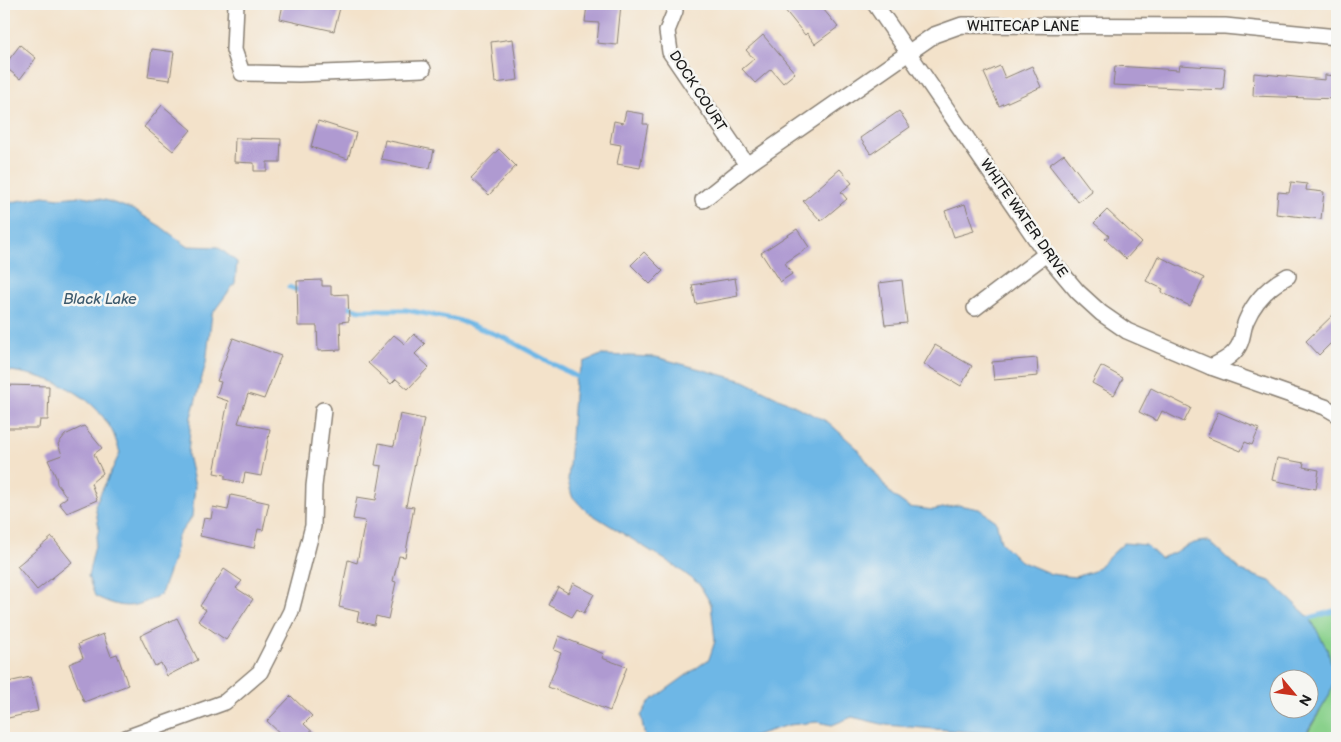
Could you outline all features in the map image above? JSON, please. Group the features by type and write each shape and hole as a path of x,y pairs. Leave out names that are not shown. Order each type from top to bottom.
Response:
{"street":[{"path":"236,4 234,50 242,73 299,74 423,69"},
{"name":"WHITE WATER DRIVE","path":"875,4 1046,254 1078,292 1101,313 1127,331 1211,367 1325,407 1337,414"},
{"name":"DOCK COURT","path":"675,11 667,31 670,52 747,165"},
{"name":"WHITECAP LANE","path":"702,200 747,165 934,35 962,25 1225,26 1337,37"},
{"path":"975,308 1046,254"},
{"path":"1211,367 1228,358 1240,344 1246,321 1269,286 1288,276"},
{"path":"126,738 225,702 260,672 291,611 313,526 314,486 323,410"}],"green space":[{"path":"1337,610 1337,738 1305,737 1315,720 1318,720 1318,715 1329,696 1327,649 1310,618"}],"water":[{"name":"Black Lake","path":"44,196 59,198 82,196 105,200 134,210 187,246 218,247 237,262 235,283 212,314 206,363 191,417 188,455 195,486 192,517 177,537 175,555 161,594 136,605 113,604 95,596 88,576 99,528 95,505 120,453 110,427 99,412 76,392 34,375 4,370 4,210 12,202"},
{"path":"601,355 656,357 744,381 828,422 857,448 891,494 909,507 933,510 958,505 979,509 996,521 1001,542 1020,561 1051,574 1075,577 1094,571 1124,543 1146,545 1160,558 1189,545 1201,541 1209,541 1241,571 1270,581 1310,618 1327,649 1335,676 1329,696 1318,714 1318,670 1268,670 1268,720 1314,720 1303,738 1045,738 886,725 852,717 832,725 817,722 789,725 746,738 645,738 641,716 649,702 709,659 715,641 711,604 699,584 675,566 585,510 572,496 568,481 575,381 584,362"}],"building":[{"path":"283,4 341,4 334,31 280,19"},
{"path":"587,4 621,4 617,45 597,43 599,23 585,22"},
{"path":"780,4 819,4 838,27 815,44 807,33 805,35"},
{"path":"763,35 795,73 783,83 771,69 755,83 742,69 754,59 746,50"},
{"path":"513,39 518,80 495,83 491,42"},
{"path":"20,45 36,58 20,79 4,66"},
{"path":"152,49 174,52 170,80 148,77"},
{"path":"1180,65 1225,68 1223,90 1113,85 1115,66 1179,70"},
{"path":"1000,66 1005,78 1032,66 1041,87 999,106 984,73"},
{"path":"1254,73 1325,80 1325,75 1337,76 1337,99 1253,96"},
{"path":"162,105 191,130 173,151 144,127"},
{"path":"626,111 644,114 643,124 648,124 640,168 617,164 621,145 610,143 614,121 623,123"},
{"path":"899,111 910,127 871,154 860,138"},
{"path":"318,121 356,133 348,159 311,147"},
{"path":"235,138 281,139 280,162 267,162 267,171 254,171 254,163 234,162"},
{"path":"385,140 434,150 430,168 381,159"},
{"path":"499,149 516,166 489,195 471,178"},
{"path":"1064,154 1092,191 1078,202 1049,165"},
{"path":"840,169 852,183 841,192 847,199 821,221 803,201"},
{"path":"1291,182 1307,184 1306,190 1324,192 1321,219 1276,214 1278,192 1289,193"},
{"path":"965,204 974,231 954,237 945,211"},
{"path":"1107,210 1141,242 1126,259 1105,239 1109,236 1094,223"},
{"path":"797,229 809,247 785,263 792,274 780,282 761,253"},
{"path":"644,252 663,271 650,284 631,265"},
{"path":"1158,256 1204,278 1190,306 1161,292 1163,289 1146,281"},
{"path":"735,278 738,296 696,304 692,285"},
{"path":"322,280 322,286 331,286 331,295 348,294 349,321 340,322 341,350 318,351 317,326 298,326 297,281"},
{"path":"902,280 907,323 885,325 879,283"},
{"path":"1337,311 1337,337 1319,355 1306,341"},
{"path":"414,334 425,344 415,354 429,367 408,389 396,379 391,384 368,363 394,335 405,344"},
{"path":"233,338 281,356 264,399 248,394 238,423 270,429 261,476 245,473 243,483 225,479 225,475 214,473 228,401 216,397 221,382 217,381"},
{"path":"935,345 972,366 961,386 924,364"},
{"path":"1037,358 1038,376 994,380 992,362"},
{"path":"1101,366 1123,378 1114,395 1092,383"},
{"path":"4,385 49,386 48,420 40,420 39,428 4,428"},
{"path":"1151,388 1191,408 1184,422 1162,411 1157,421 1139,412"},
{"path":"1218,412 1259,429 1252,445 1245,442 1241,451 1207,437"},
{"path":"400,414 424,419 406,506 414,507 405,557 399,556 393,581 396,582 388,619 376,616 374,625 357,621 359,612 339,607 348,560 357,563 365,521 353,519 357,497 376,500 382,466 375,465 379,443 394,446"},
{"path":"84,426 102,448 94,454 103,473 91,483 97,500 67,513 59,503 67,497 57,484 56,477 48,460 62,455 58,444 65,435"},
{"path":"1277,458 1304,463 1303,467 1319,470 1316,489 1272,480"},
{"path":"231,495 269,503 263,530 258,529 254,548 200,536 204,518 211,519 213,507 228,510"},
{"path":"52,537 72,562 37,590 17,566"},
{"path":"224,569 242,581 236,588 253,599 226,640 198,621 206,610 200,606"},
{"path":"573,583 594,594 584,613 577,609 572,617 549,605 558,587 568,593"},
{"path":"177,618 198,660 167,676 161,663 155,666 140,636"},
{"path":"103,634 111,656 117,654 128,685 84,702 69,664 83,658 78,644"},
{"path":"559,636 604,654 602,658 627,667 610,711 548,687 561,653 554,650"},
{"path":"30,677 38,711 4,719 4,683"},
{"path":"291,696 312,716 304,724 319,738 285,738 267,721"}],"waterway":[{"path":"289,287 303,292"},
{"path":"344,305 360,310 406,310 458,320 505,338 577,377"},
{"path":"1310,618 1337,610"}]}
